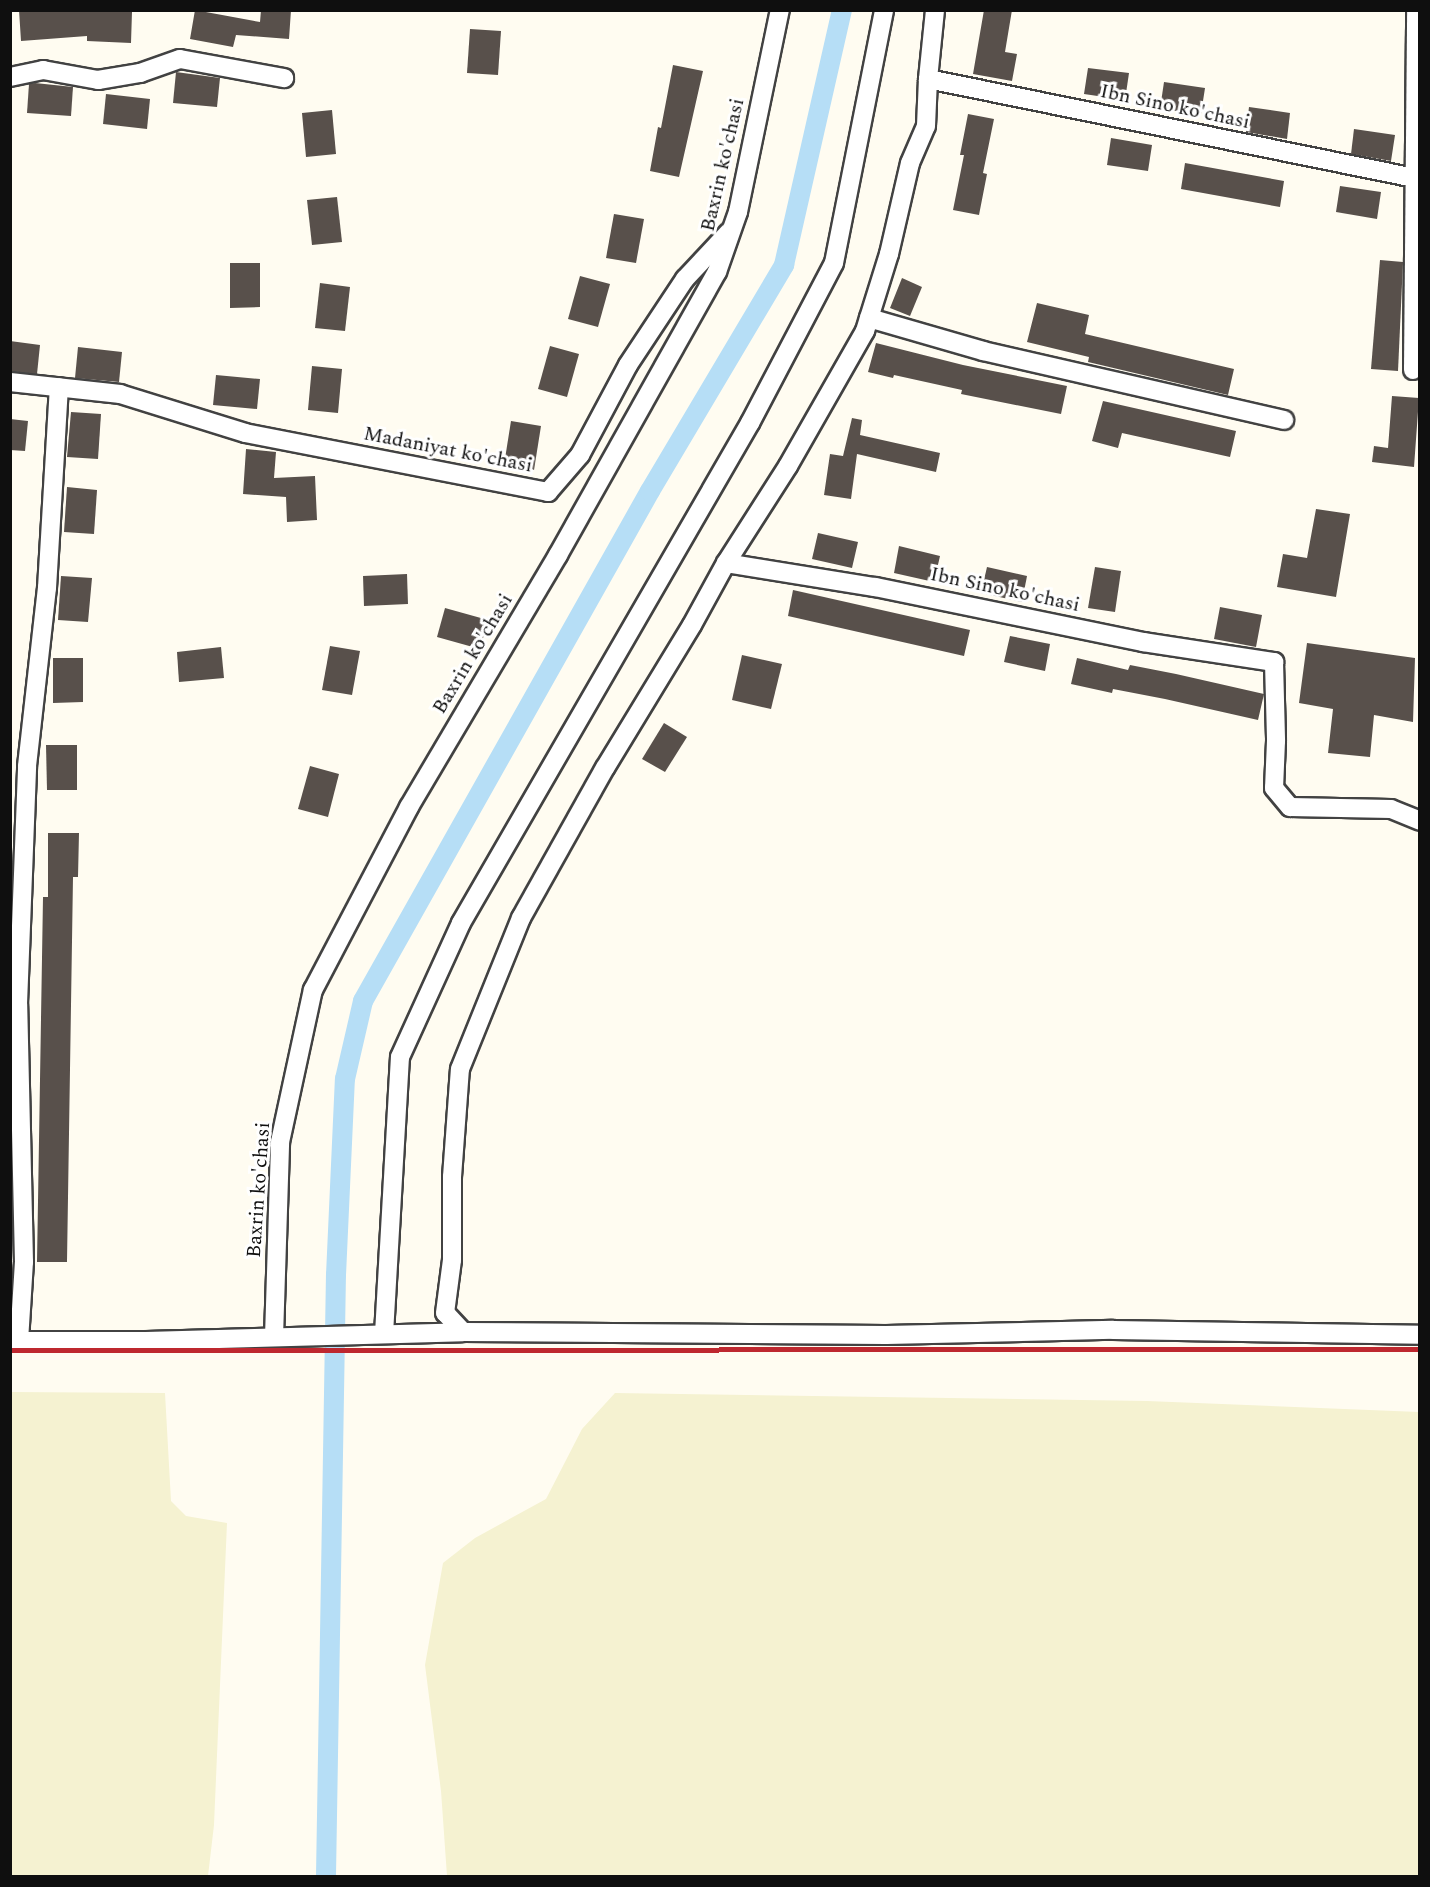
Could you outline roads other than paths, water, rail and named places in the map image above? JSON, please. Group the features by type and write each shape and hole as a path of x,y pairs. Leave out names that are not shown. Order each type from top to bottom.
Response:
{"street":[{"name":"Baxrin ko'chasi","path":"274,1337 280,1142 313,990 409,807 558,555 717,272 733,227 780,10"},
{"path":"384,1334 400,1057 461,923 750,423 834,263 884,10"},
{"path":"463,1332 445,1313 452,1260 452,1177 460,1069 521,918 605,768 692,625 726,563 788,465 865,331 889,254 910,163 926,126 927,79 935,10"},
{"path":"1413,370 1416,10"},
{"path":"10,77 43,70 98,80 140,73 180,59 284,78"},
{"name":"Ibn Sino ko'chasi","path":"927,79 1414,178"},
{"name":"Madaniyat ko'chasi","path":"10,382 120,394 245,433 548,492 580,455 628,364 685,279 733,227"},
{"path":"869,318 983,351 1284,420"},
{"path":"59,387 47,588 19,763 18,1004 24,1262 15,1341 463,1332 886,1335 1113,1330 1419,1335"},
{"name":"Ibn Sino ko'chasi","path":"726,563 875,586 1143,642 1274,662 1276,741 1274,788 1290,807 1391,809 1419,821"}],"waterway":[{"path":"326,1876 336,1275 345,1079 363,1001 650,491 784,265 842,10"}],"railway":[{"path":"10,1350 1420,1349"}]}
